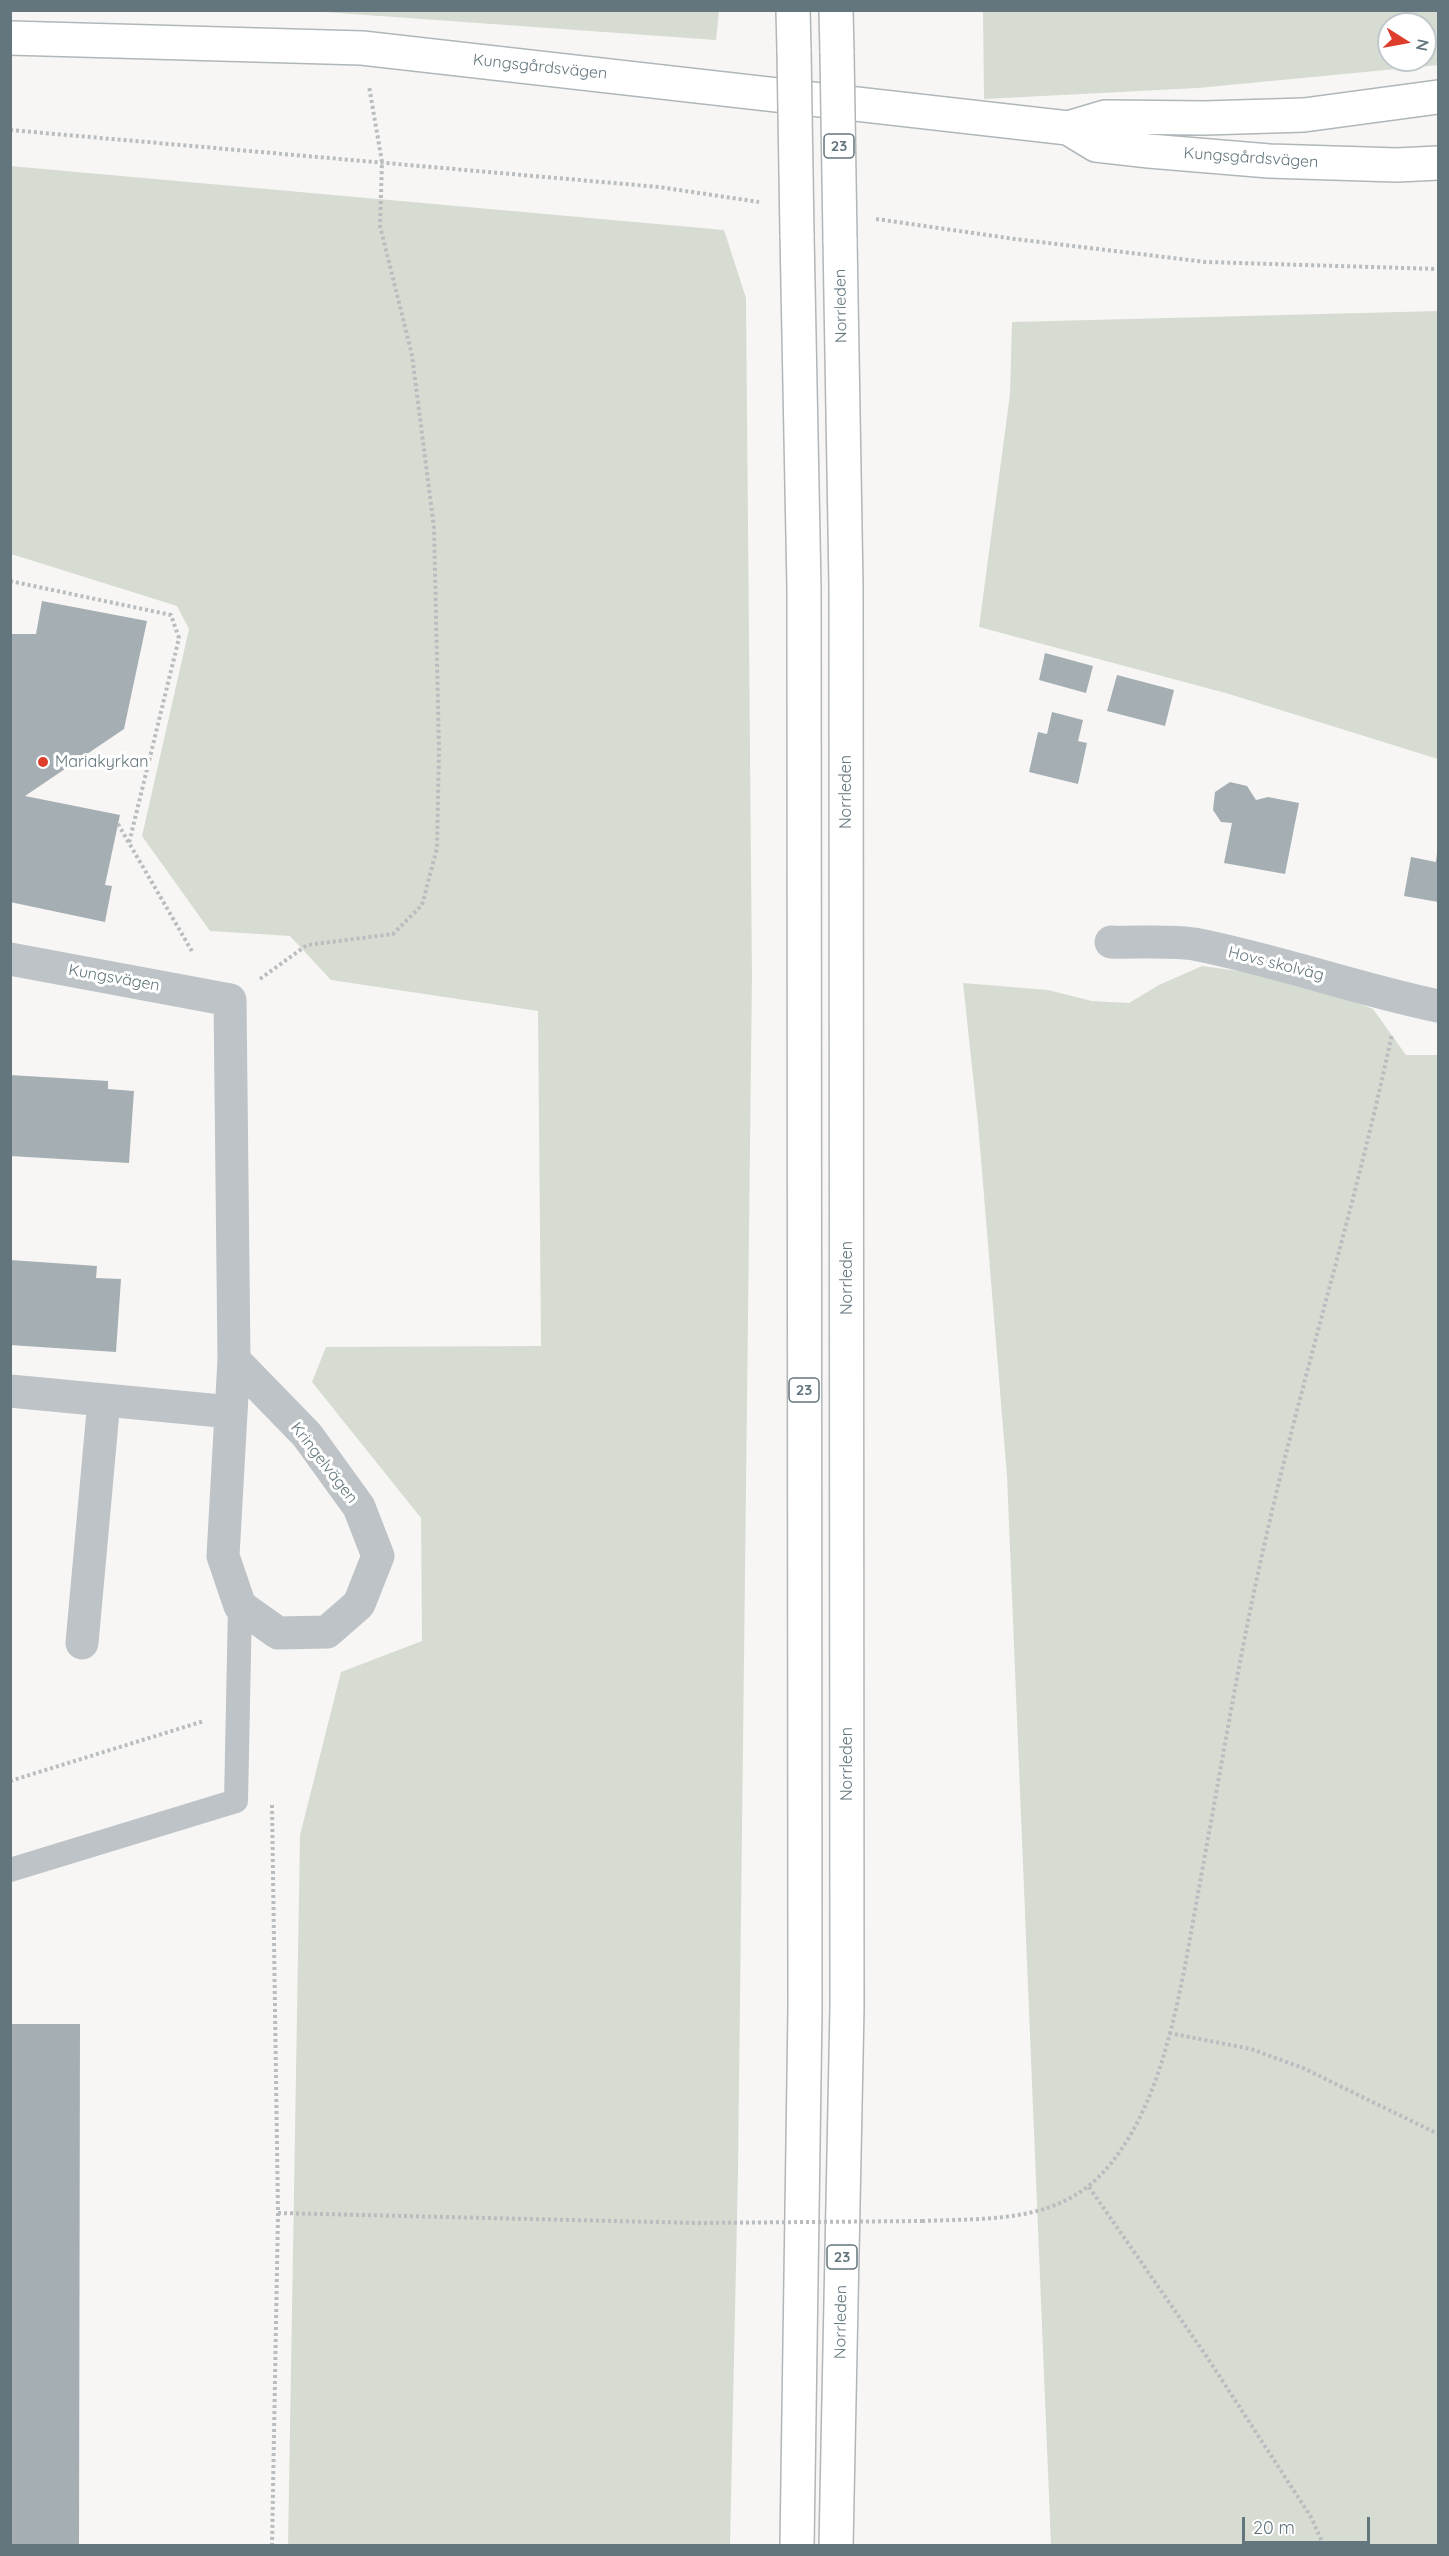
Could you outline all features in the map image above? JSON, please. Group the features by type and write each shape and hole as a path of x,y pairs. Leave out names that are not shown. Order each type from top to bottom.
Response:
{"main road":[{"name":"23","path":"793,10 804,588 805,2010 797,2546"},
{"name":"Norrleden","path":"836,10 846,586 848,2008 836,2546"},
{"name":"Kungsgårdsvägen","path":"10,38 362,48 1068,128 1105,117 1195,118 1304,115 1438,98"},
{"name":"Kungsgårdsvägen","path":"1068,128 1096,145 1149,151 1269,161 1397,165 1438,163"}],"street":[{"name":"Hovs skolväg","path":"1111,942 1191,944 1298,968 1399,998 1438,1006"},
{"name":"Kungsvägen","path":"10,959 224,999"},
{"path":"224,999 234,1360 223,1556 240,1606"},
{"name":"Kringelvägen","path":"234,1360 307,1436 359,1507 378,1556 359,1604 327,1632 278,1633 240,1606"},
{"path":"10,1390 231,1412"},
{"path":"82,1643 104,1400"}],"lane":[{"path":"10,1870 236,1801 240,1606"}],"path":[{"path":"10,130 658,187 765,202"},
{"path":"118,824 224,999 307,945 393,934 422,905 437,848 439,750 434,528 412,355 380,226 382,162"},
{"path":"872,218 1014,239 1206,262 1438,270"},
{"path":"10,581 171,615 179,638 129,843"},
{"path":"278,2213 698,2223 922,2221 1023,2215 1058,2206 1089,2187 1112,2162 1130,2135 1152,2089 1169,2033 1186,1959 1253,1598 1282,1464 1373,1121 1399,998"},
{"path":"10,1781 237,1710"},
{"path":"271,1795 274,1828 278,2213 272,2546"},
{"path":"1169,2033 1251,2049 1282,2060 1438,2134"},
{"path":"1089,2187 1207,2357 1311,2517 1324,2546"}],"shaded area":[{"path":"310,11 719,11 716,40"},
{"path":"983,11 1438,11 1438,65 1437,12 1377,12 1377,71 1198,88 984,99"},
{"path":"10,166 724,230 746,298 752,976 738,2172 730,2545 288,2545 300,1835 341,1672 422,1641 421,1518 312,1382 326,1347 541,1346 538,1011 331,980 290,936 210,931 142,836 189,629 177,606 11,554"},
{"path":"1438,311 1438,759 1229,694 979,627 1010,394 1012,322"},
{"path":"1202,966 1298,979 1373,1009 1406,1055 1438,1055 1438,2545 1051,2545 1007,1476 978,1123 963,983 1048,990 1092,1001 1129,1003 1159,985"}],"building":[{"name":"Mariakyrkan","path":"42,601 147,621 124,729 25,796 120,815 105,885 112,886 105,922 10,902 10,634 36,634"},
{"path":"1045,653 1093,666 1086,693 1039,680"},
{"path":"1117,675 1174,690 1165,726 1107,711"},
{"path":"1052,712 1083,720 1078,741 1087,743 1078,784 1029,772 1038,732 1047,734"},
{"path":"1230,782 1247,786 1256,800 1268,797 1299,803 1285,874 1224,863 1232,823 1221,822 1213,810 1215,792"},
{"path":"1437,853 1438,902 1404,896 1411,857 1436,862"},
{"path":"10,1075 108,1081 108,1089 134,1091 129,1163 10,1156"},
{"path":"10,1260 97,1266 96,1278 121,1279 116,1352 10,1345"},
{"path":"10,2024 80,2024 79,2546 10,2546"}],"place":[{"name":"Mariakyrkan","path":"43,762"}]}
